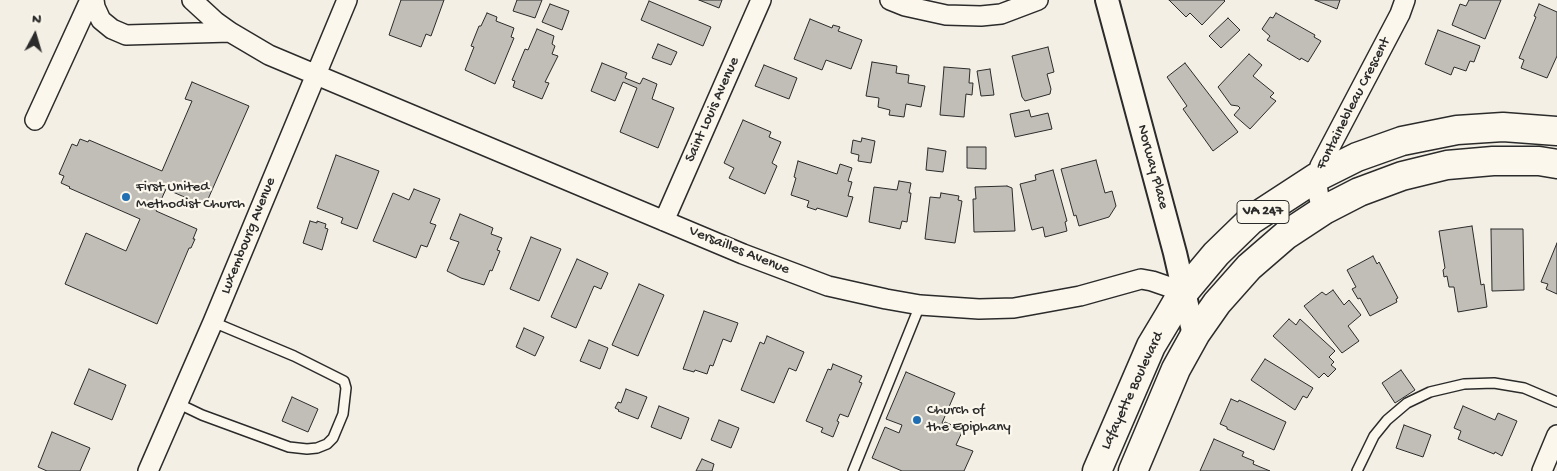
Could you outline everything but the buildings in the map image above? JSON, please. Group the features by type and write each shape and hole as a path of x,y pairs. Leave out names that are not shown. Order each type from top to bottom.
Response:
{"main road":[{"name":"Lafayette Boulevard","path":"1097,471 1151,346 1184,292 1216,254 1251,220 1317,177 1357,157 1402,141 1457,130 1503,127 1557,131"},
{"name":"Lafayette Boulevard","path":"1133,471 1176,369 1194,335 1217,303 1249,267 1286,235 1324,210 1359,192 1402,176 1447,166 1493,161 1539,161 1557,164"}],"street":[{"path":"35,120 90,0"},
{"path":"94,0 101,20 112,30 126,35 230,32"},
{"name":"Versailles Avenue","path":"192,0 216,22 269,55 743,254 828,286 886,299 979,309 1014,308 1080,296 1140,279 1152,280 1184,292"},
{"name":"Luxembourg Avenue","path":"148,471 213,322 347,0"},
{"name":"Saint Louis Avenue","path":"664,221 761,0"},
{"path":"890,0 904,6 946,15 981,16 1002,14 1038,0"},
{"name":"Norway Place","path":"1107,0 1176,254 1194,335"},
{"name":"Fontainebleau Crescent","path":"1324,210 1316,184 1320,166 1400,14 1405,0"},
{"path":"1542,471 1557,436"}],"lane":[{"path":"854,471 920,304"},
{"path":"177,403 202,415 288,447 307,449 327,444 340,422 346,402 344,381 294,356 213,322"},
{"path":"1357,471 1374,436 1387,420 1407,403 1430,392 1464,384 1494,383 1524,388 1557,402"}],"place":[{"name":"First United Methodist Church","path":"126,197"},
{"name":"Church of the Epiphany","path":"917,420"}]}
